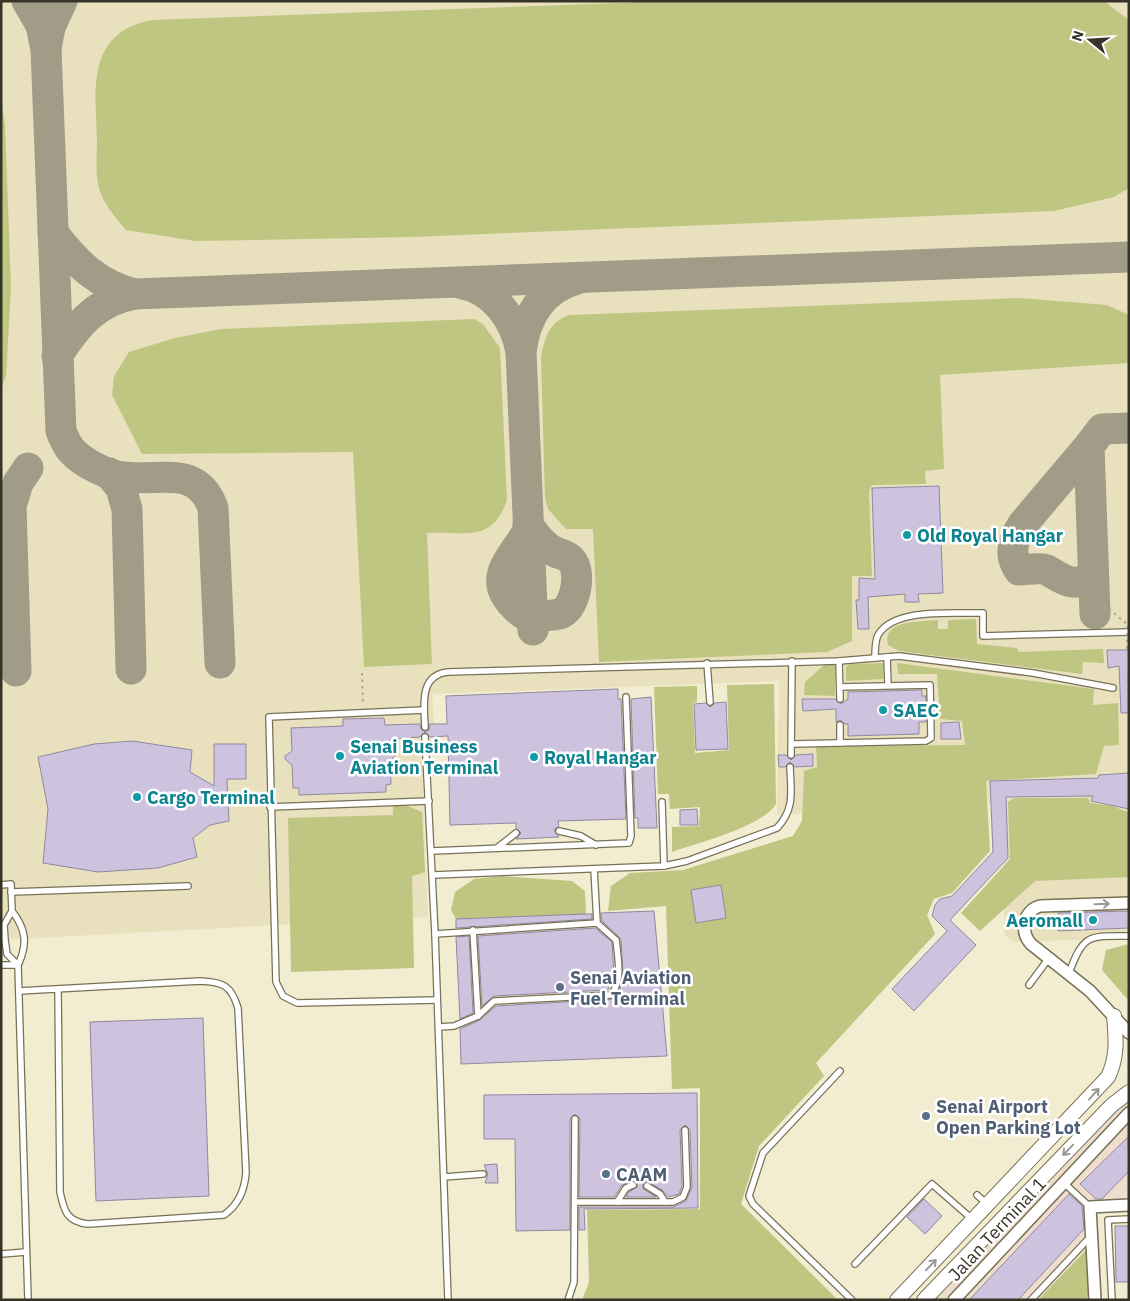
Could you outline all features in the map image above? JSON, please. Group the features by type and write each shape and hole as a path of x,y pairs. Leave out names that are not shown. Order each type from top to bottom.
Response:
{"street":[{"path":"1129,903 1034,908 1025,922 1025,938 1090,991 1129,1033"},
{"path":"897,1300 1108,1077 1114,1064 1117,1045 1114,1016"},
{"path":"928,1298 1112,1105 1129,1092"},
{"name":"Jalan Terminal 1","path":"954,1300 1129,1113"},
{"path":"988,1205 1003,1218"},
{"path":"1095,1300 1090,1207 1129,1206"},
{"path":"973,1220 987,1234"}],"lane":[{"path":"875,658 878,636 884,628 896,619 914,615 983,613 983,636 1129,632"},
{"path":"425,727 424,693 427,684 440,672 839,661 899,656 1033,673 1113,688"},
{"path":"887,657 888,685"},
{"path":"791,755 792,661"},
{"path":"839,661 840,699"},
{"path":"707,664 710,702"},
{"path":"792,744 926,741 932,738 930,685 840,687"},
{"path":"432,851 630,843 626,697"},
{"path":"424,710 269,716 276,982 283,996 297,1003 437,1000"},
{"path":"840,724 840,743"},
{"path":"425,737 430,801 448,1300"},
{"path":"433,875 664,866 687,861 778,828 787,818 791,801 790,767"},
{"path":"270,807 430,801"},
{"path":"662,802 664,866"},
{"path":"559,831 581,836 596,845"},
{"path":"497,848 516,833"},
{"path":"439,1027 454,1026 478,1016 494,1001 611,995 618,986 616,940 597,923 594,869"},
{"path":"1,885 11,884 12,911 4,925 5,940 7,954 18,965"},
{"path":"11,892 188,886"},
{"path":"12,911 23,926 23,953 18,965 28,1300"},
{"path":"435,934 597,923"},
{"path":"473,930 478,1016"},
{"path":"1069,973 1081,944 1095,937 1129,936"},
{"path":"1029,985 1049,958"},
{"path":"1,965 18,965"},
{"path":"19,990 214,982 226,986 234,994 238,1008 246,1172 245,1185 234,1208 224,1215 88,1224 76,1223 70,1217 63,1208 60,1192 58,989"},
{"path":"840,1071 763,1153 749,1196 753,1204 852,1300"},
{"path":"568,1300 574,1282 575,1119"},
{"path":"575,1202 673,1202 683,1197 686,1187 685,1130"},
{"path":"444,1177 483,1174"},
{"path":"1064,1183 1090,1207"},
{"path":"855,1264 932,1184 973,1220"},
{"path":"617,1202 626,1188 633,1186"},
{"path":"647,1186 660,1194 665,1202"},
{"path":"977,1195 988,1205"},
{"path":"1112,1300 1108,1220 1129,1218"},
{"path":"1031,1300 1091,1236"},
{"path":"1,1254 26,1252"}],"path":[{"path":"1104,604 1127,624 1127,650"},
{"path":"362,673 363,711"}],"shaded area":[{"path":"1,1 1129,1 1129,938 1013,942 1004,934 1005,801 777,815 779,681 432,694 435,737 421,738 428,917 1,940"},
{"path":"1129,1099 1129,1210 1098,1212 1102,1300 933,1300 1104,1119"}],"green space":[{"path":"676,1 1104,1 1129,20 1129,188 1114,197 1054,211 412,237 195,241 126,230 107,205 99,188 96,82 99,65 106,49 116,36 131,26 152,20"},
{"path":"1,99 5,124 11,288 6,376 1,388"},
{"path":"1019,298 1107,305 1129,315 1129,363 940,375 944,469 925,471 926,484 872,485 869,492 872,576 852,576 852,641 827,652 599,662 593,529 566,529 548,509 545,498 541,358 546,338 557,322 569,315"},
{"path":"474,319 483,324 500,348 507,500 501,514 485,529 465,533 427,533 432,664 364,667 353,452 142,454 112,395 114,376 129,352 175,338 221,329"},
{"path":"976,619 977,644 1017,648 1019,652 1103,649 1104,663 1083,662 1082,674 899,651 888,645 887,637 891,630 897,626 913,622 938,620 938,629 948,629 948,620"},
{"path":"883,663 883,679 846,681 846,667 849,664"},
{"path":"897,663 1094,689 1093,705 1118,703 1119,745 1104,746 1096,774 986,781 990,851 952,893 934,899 927,915 935,934 816,1063 824,1076 759,1146 741,1204 838,1300 582,1300 589,1282 587,1210 700,1209 700,1088 672,1089 666,906 608,911 611,886 630,873 683,870 793,836 802,821 804,771 817,767 816,746 965,745 962,721 940,719 937,674 898,674"},
{"path":"824,665 835,665 835,696 804,695 805,682"},
{"path":"774,684 776,804 758,820 744,827 672,852 672,827 699,826 700,807 670,809 669,794 658,794 654,687 697,686 697,702 693,703 695,753 729,750 727,685"},
{"path":"1014,798 1088,798 1090,803 1113,806 1129,813 1129,877 1035,881 980,931 961,913 1010,859 1008,802"},
{"path":"393,805 405,805 422,812 425,872 412,876 414,968 291,972 288,818 393,815"},
{"path":"501,876 572,881 585,891 586,914 456,919 451,910 455,892 474,879"},
{"path":"1129,944 1129,1001 1102,970 1106,950"},
{"path":"1087,1249 1089,1300 1038,1300"}],"building":[{"name":"Old Royal Hangar","path":"939,486 943,593 918,594 919,602 905,602 905,594 868,597 869,629 858,629 856,600 859,600 859,578 875,579 872,488"},
{"path":"1107,650 1129,650 1129,713 1121,713 1119,666 1108,668"},
{"name":"Royal Hangar","path":"618,689 618,699 621,699 626,819 558,821 559,826 554,830 559,837 516,839 521,833 516,828 516,823 450,825 448,736 430,737 425,732 429,730 430,724 447,724 446,696"},
{"name":"SAEC","path":"922,690 922,696 926,696 926,722 919,722 919,734 848,736 848,724 840,720 836,722 836,709 803,711 802,699 835,699 841,704 848,699 848,692"},
{"path":"651,697 657,828 638,828 638,818 635,818 631,699"},
{"path":"726,702 728,749 696,750 694,704 706,703 710,707 715,703"},
{"name":"Senai Business Aviation Terminal","path":"384,718 385,725 420,724 421,729 425,732 420,737 391,739 396,754 390,762 391,784 386,785 386,792 299,795 299,788 293,788 292,765 285,759 285,756 292,751 291,728 343,726 343,719"},
{"path":"959,722 961,739 941,739 941,723"},
{"name":"Cargo Terminal","path":"132,741 192,750 190,772 214,786 214,744 246,744 246,779 227,779 229,821 210,825 193,838 197,857 158,868 98,872 43,863 48,809 38,757 94,744"},
{"path":"813,754 813,766 795,767 790,762 785,767 779,767 778,755 786,755 791,760 796,755"},
{"path":"1129,773 1129,809 1091,801 1093,796 1006,797 1008,858 950,920 976,945 914,1011 892,989 947,931 932,916 935,905 940,899 952,896 993,852 990,781 1098,778 1099,775"},
{"path":"697,809 698,825 680,825 680,810"},
{"path":"721,885 726,918 696,923 691,890"},
{"path":"654,911 667,1056 461,1064 460,1029 480,1020 496,1006 614,999 619,991 623,977 621,939 602,921 601,913"},
{"name":"Aeromall","path":"1129,911 1129,928 1058,931 1058,913"},
{"path":"592,914 592,919 456,928 456,919"},
{"path":"595,928 612,942 614,975 608,990 494,996 482,1006 478,936"},
{"path":"469,936 473,1013 460,1019 456,937"},
{"path":"203,1018 209,1196 96,1201 90,1022"},
{"name":"CAAM","path":"697,1093 698,1208 584,1209 585,1230 579,1230 579,1207 673,1207 686,1201 692,1187 690,1130 685,1125 680,1130 682,1186 679,1194 668,1197 662,1190 647,1181 643,1184 643,1189 656,1197 626,1197 629,1192 637,1187 637,1183 633,1180 622,1185 614,1197 579,1197 580,1119 575,1114 570,1119 570,1230 516,1231 515,1139 484,1139 484,1095"},
{"path":"1129,1136 1129,1171 1102,1199 1096,1199 1080,1184"},
{"path":"497,1164 498,1183 485,1183 488,1174 484,1165"},
{"path":"1069,1194 1082,1206 1084,1229 1018,1300 969,1300"},
{"path":"924,1199 942,1216 925,1234 907,1217"},
{"path":"1115,1226 1129,1226 1129,1282 1116,1282"}],"taxiway":[{"path":"27,1 41,25 46,49 61,431 72,451 82,460 103,471 123,477 163,477 187,480 197,485 206,494 213,508 220,663"},
{"path":"46,49 50,27 62,1"},
{"path":"53,233 70,254 99,279 135,294 1129,257"},
{"path":"521,352 526,327 537,306 554,290 577,279"},
{"path":"459,283 483,292 501,307 514,328 521,352 533,630"},
{"path":"57,356 72,334 89,316 109,302 135,294"},
{"path":"1095,614 1089,446 1102,429 1129,428"},
{"path":"1089,446 1023,524 1014,541 1013,552 1019,570 1044,569 1069,582 1080,582 1093,575"},
{"path":"16,671 11,506 18,483 28,468"},
{"path":"109,473 121,488 127,509 131,669"},
{"path":"528,525 547,547 568,557 576,570 577,578 574,595 571,603 562,613 527,616 511,602 503,588 502,579 507,562 528,530"}],"place":[{"name":"Old Royal Hangar","path":"907,535"},
{"name":"SAEC","path":"883,710"},
{"name":"Senai Business Aviation Terminal","path":"340,756"},
{"name":"Royal Hangar","path":"534,757"},
{"name":"Cargo Terminal","path":"137,797"},
{"name":"Aeromall","path":"1093,920"},
{"name":"Senai Aviation Fuel Terminal","path":"560,987"},
{"name":"Senai Airport Open Parking Lot","path":"926,1116"},
{"name":"CAAM","path":"606,1174"}]}
